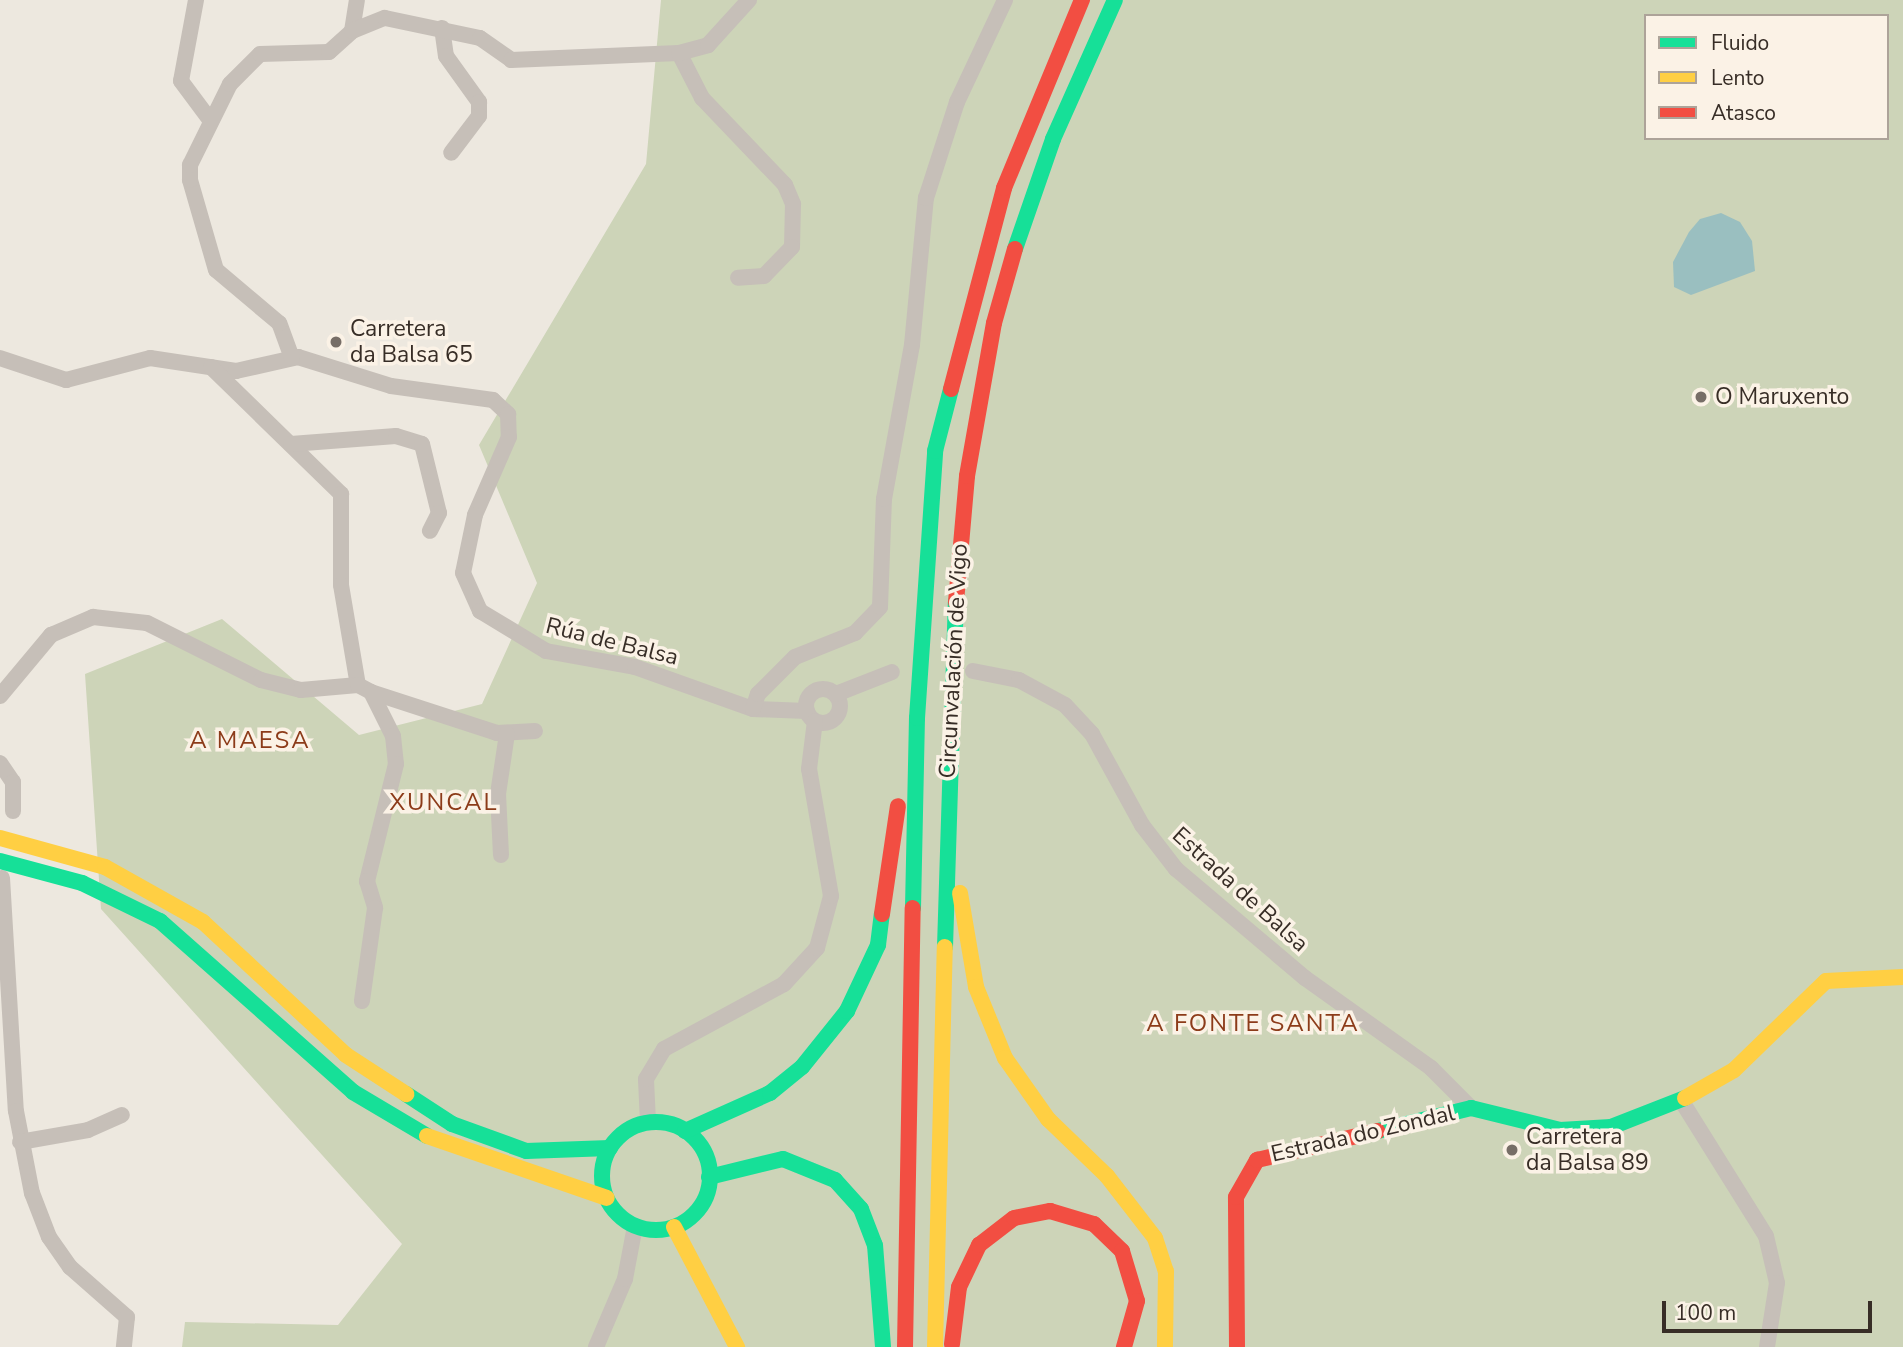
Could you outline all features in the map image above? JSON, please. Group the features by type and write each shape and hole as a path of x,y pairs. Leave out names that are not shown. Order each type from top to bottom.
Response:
{"main road":[{"name":"Circunvalación de Vigo","path":"905,1347 923,572 935,451 971,294 1014,159 1082,0"},
{"name":"Circunvalación de Vigo","path":"935,1347 947,838 957,563 975,414 1017,243 1053,139 1115,0"},
{"path":"685,1131 751,1105 802,1068 863,982 888,901 910,603 923,572"},
{"path":"0,838 105,867 192,915 346,1055 452,1124 526,1151 610,1148"},
{"path":"947,838 989,1024 1029,1094 1138,1211 1155,1238 1166,1270 1165,1347"},
{"path":"0,861 82,883 160,921 228,975 353,1092 416,1131 495,1167 607,1198 635,1226 674,1227 699,1207 709,1177 699,1144 685,1131 648,1122 629,1129 610,1148 602,1173 607,1198"},
{"name":"Estrada do Zondal","path":"1237,1347 1235,1210 1249,1167 1284,1149 1471,1108 1560,1130 1591,1130 1681,1100 1734,1069 1826,981 1903,976"},
{"path":"709,1177 783,1159 835,1180 861,1209 875,1245 884,1294 883,1347"},
{"path":"952,1347 958,1287 979,1245 1014,1218 1051,1211 1094,1224 1122,1251 1137,1301 1124,1347"},
{"path":"674,1227 737,1347"}],"street":[{"path":"196,0 181,81 210,120"},
{"path":"352,31 357,0"},
{"path":"0,358 66,380 149,358 246,370 292,358 279,323 228,282 208,254 190,173 210,120 230,84 260,54 329,52 352,31 385,18 480,37 511,60 535,63 679,52 708,46 748,0"},
{"path":"752,709 758,694 795,657 855,633 880,607 884,499 912,345 926,198 957,102 1005,0"},
{"path":"442,28 446,56 479,102 479,116 451,153"},
{"path":"679,52 702,98 785,185 793,204 792,247 764,276 737,278"},
{"name":"Rúa de Balsa","path":"292,358 391,386 481,395 503,408 509,438 475,515 463,573 471,598 490,621 546,651 635,667 752,709 811,716"},
{"path":"211,367 341,494 341,585 365,688 393,736 396,764 368,881 375,908 362,1001"},
{"path":"291,444 396,436 422,444 439,513 430,531"},
{"path":"0,696 51,635 93,617 147,623 261,680 301,690 365,688 507,734 535,731"},
{"name":"Estrada de Balsa","path":"973,671 1019,680 1065,705 1091,734 1149,836 1176,869 1305,978 1431,1068 1471,1108"},
{"path":"648,1122 646,1079 664,1049 777,988 817,948 831,896 809,769 811,716 817,690 836,694 892,672"},
{"path":"811,716 837,717 836,694"},
{"path":"500,855 498,794 507,734"},
{"path":"0,763 13,782 13,811"},
{"path":"2,878 1,913 20,1142 49,1237 86,1285 127,1317 124,1347"},
{"path":"1681,1100 1766,1236 1777,1283 1767,1347"},
{"path":"20,1142 88,1130 122,1115"},
{"path":"596,1347 625,1279 635,1226"}],"green space":[{"path":"661,0 1903,0 1903,1347 182,1347 185,1322 338,1325 402,1244 101,909 85,674 222,619 359,735 482,704 537,583 479,445 646,164"}],"water":[{"path":"1721,213 1740,222 1752,241 1755,271 1691,295 1674,287 1673,262 1689,232 1700,219"}],"traffic: fast":[{"path":"1015,249 1053,139 1115,0"},
{"path":"913,908 917,718 935,451 951,389"},
{"path":"945,947 956,602"},
{"path":"0,861 82,883 160,921 353,1092 427,1136"},
{"path":"685,1131 770,1093 802,1067 847,1011 878,945 882,914"},
{"path":"406,1094 452,1124 526,1151 610,1148"},
{"path":"1378,1131 1471,1108 1560,1130 1611,1127 1685,1098"},
{"path":"656,1122 676,1127 694,1138 705,1156 710,1176 705,1196 694,1214 676,1225 656,1230 636,1225 618,1214 607,1196 602,1176 607,1156 618,1138 636,1127 656,1122"},
{"path":"709,1177 783,1159 835,1180 861,1209 875,1245 883,1347"}],"traffic: slow":[{"path":"0,838 105,867 203,922 346,1055 406,1094"},
{"path":"960,893 976,987 1005,1058 1048,1119 1107,1176 1155,1238 1166,1271 1165,1347"},
{"path":"935,1347 945,947"},
{"path":"1685,1098 1734,1070 1826,981 1903,977"},
{"path":"427,1136 607,1198"},
{"path":"674,1227 737,1347"}],"traffic: jam":[{"path":"951,389 1004,188 1082,0"},
{"path":"956,602 967,476 994,323 1015,249"},
{"path":"882,914 898,806"},
{"path":"905,1347 913,908"},
{"path":"1237,1347 1236,1197 1257,1160 1378,1131"},
{"path":"952,1344 959,1287 979,1245 1014,1218 1050,1211 1094,1224 1122,1251 1137,1301 1124,1347"}],"place":[{"name":"Carretera da Balsa 65","path":"336,342"},
{"name":"O Maruxento","path":"1701,397"},
{"name":"Carretera da Balsa 89","path":"1512,1150"}],"district":[{"name":"A MAESA","path":"250,741"},
{"name":"XUNCAL","path":"444,803"},
{"name":"A FONTE SANTA","path":"1253,1024"}]}
